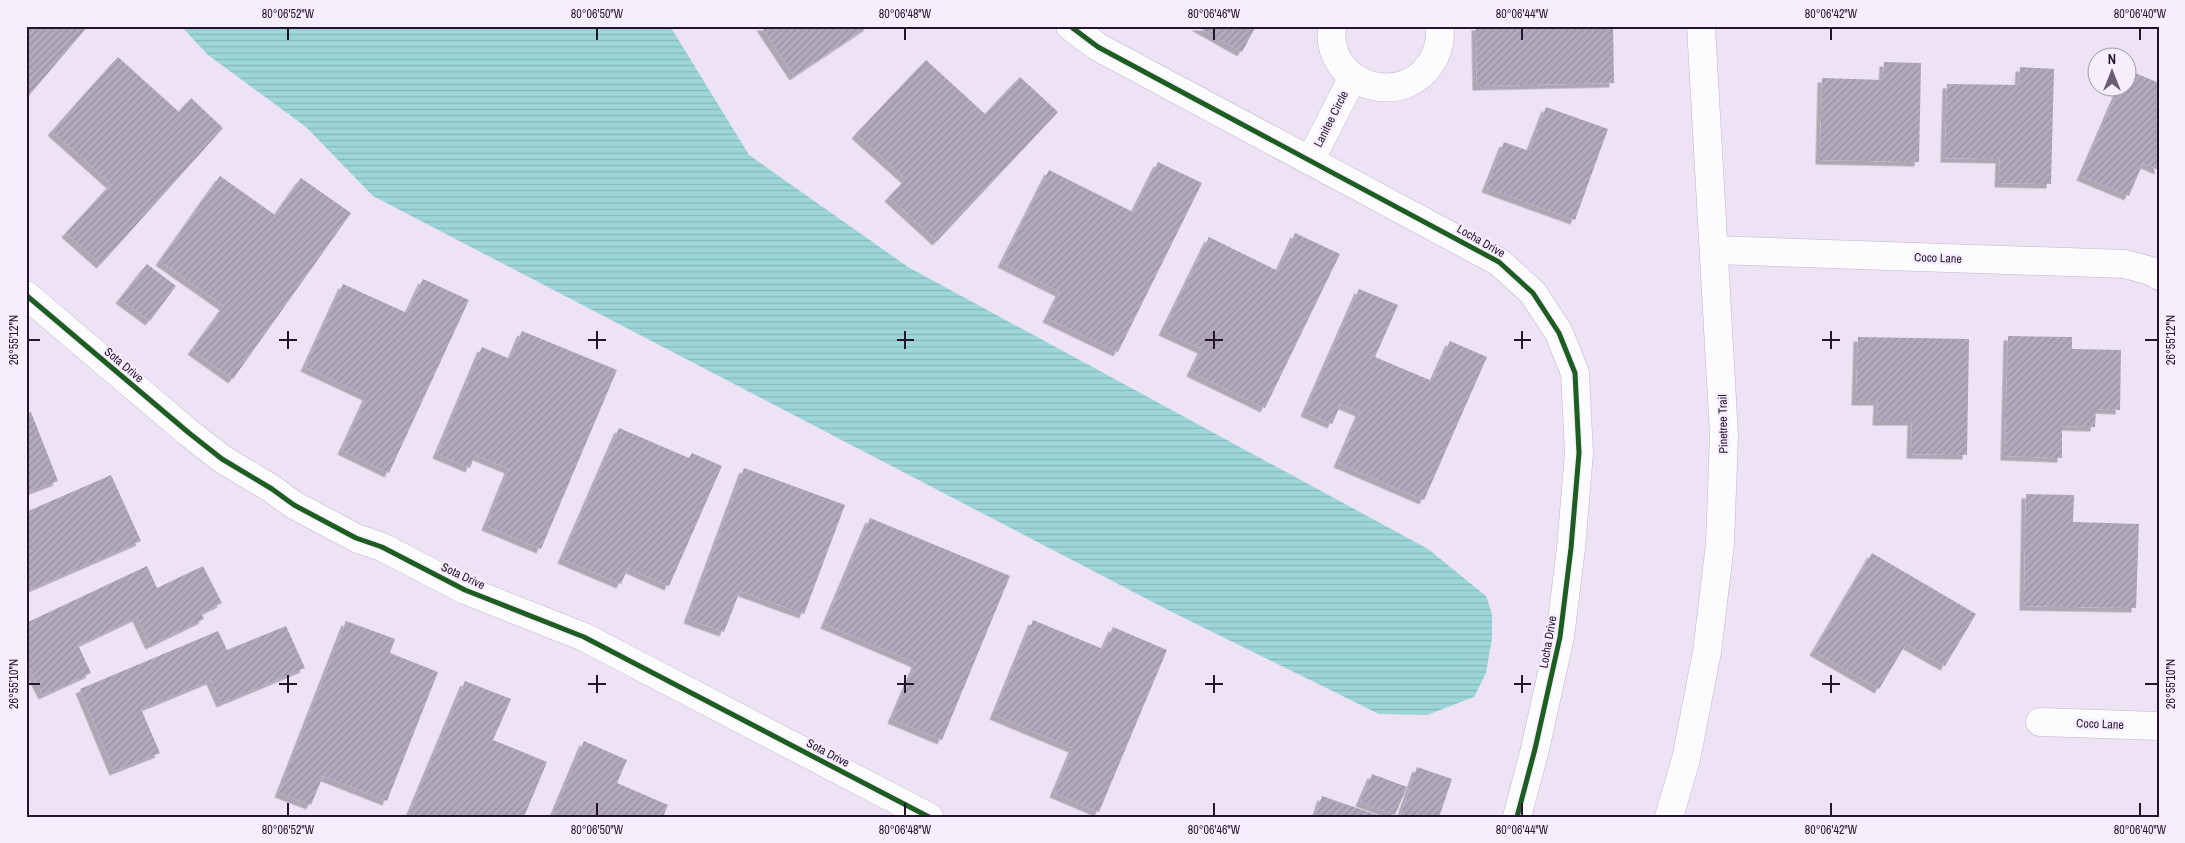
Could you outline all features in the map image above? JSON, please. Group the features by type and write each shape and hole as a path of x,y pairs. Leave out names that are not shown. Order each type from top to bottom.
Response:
{"street":[{"name":"Locha Drive","path":"1070,26 1098,47 1499,262 1533,293 1559,332 1575,373 1579,453 1572,548 1560,637 1535,749 1517,817"},
{"path":"1332,26 1332,47 1340,64 1353,77 1368,86 1386,88 1403,85 1419,77 1431,64 1438,49 1439,26"},
{"name":"Pinetree Trail","path":"1669,817 1686,759 1707,652 1720,544 1724,435 1701,26"},
{"name":"Lanitee Circle","path":"1310,162 1353,77"},
{"name":"Coco Lane","path":"1715,250 2125,264 2151,271 2159,276"},
{"name":"Sota Drive","path":"26,295 222,459 272,489 294,505 356,538 382,547 465,590 584,637 929,817"},
{"name":"Coco Lane","path":"2040,722 2159,726"}],"shaded area":[{"path":"181,26 670,26 749,155 908,267 1428,549 1486,596 1492,614 1492,638 1486,673 1474,697 1427,715 1379,714 1172,612 373,196 306,127 208,55"}],"building":[{"path":"26,26 88,26 26,99"},
{"path":"761,26 869,26 794,76"},
{"path":"1196,26 1256,26 1242,52"},
{"path":"1476,26 1613,26 1614,83 1477,86"},
{"path":"118,57 179,112 191,98 223,128 101,264 66,233 111,184 52,131"},
{"path":"926,60 985,114 1020,77 1058,112 937,241 889,197 906,179 856,134"},
{"path":"1884,62 1921,63 1919,162 1820,160 1822,78 1883,80"},
{"path":"2020,67 2054,69 2051,184 1999,183 2000,159 1945,158 1947,84 2019,85"},
{"path":"2138,74 2159,83 2159,170 2143,163 2129,196 2081,176 2115,98 2138,98"},
{"path":"1546,107 1608,129 1575,220 1486,188 1504,142 1529,151"},
{"path":"1158,162 1202,183 1118,352 1047,318 1060,292 1002,263 1049,170 1133,212"},
{"path":"220,176 275,215 301,178 351,213 233,379 192,350 224,306 160,261"},
{"path":"1295,233 1340,254 1265,408 1191,372 1202,349 1163,331 1209,237 1278,271"},
{"path":"147,264 176,286 150,321 120,299"},
{"path":"423,279 469,300 389,473 342,450 367,396 305,367 343,284 407,313"},
{"path":"1359,289 1398,305 1375,357 1432,381 1450,341 1487,357 1424,500 1338,463 1360,412 1341,404 1332,424 1305,412"},
{"path":"522,331 617,370 541,549 486,526 509,469 475,455 470,468 437,454 482,347 510,359"},
{"path":"2008,336 2072,337 2072,349 2121,350 2120,410 2096,409 2095,427 2062,426 2062,458 2005,456"},
{"path":"1858,337 1969,339 1967,455 1911,454 1912,421 1877,421 1878,401 1856,401"},
{"path":"31,412 58,481 26,493 26,414"},
{"path":"619,428 689,458 692,453 722,466 669,586 628,568 621,584 562,559"},
{"path":"744,468 845,505 804,614 740,591 724,632 688,619"},
{"path":"111,475 141,541 26,591 26,512"},
{"path":"2026,494 2074,495 2073,522 2139,524 2136,608 2024,606"},
{"path":"870,518 1010,576 942,740 892,719 916,663 825,624"},
{"path":"1872,553 1976,614 1945,666 1906,644 1879,689 1814,651"},
{"path":"147,566 157,588 203,566 222,603 201,613 204,619 150,645 137,617 78,645 91,673 43,695 26,661 26,623"},
{"path":"1033,620 1103,649 1113,627 1167,650 1099,812 1054,793 1073,748 994,715"},
{"path":"346,621 395,639 390,653 438,672 387,801 323,776 311,805 279,793"},
{"path":"286,626 305,668 221,703 211,680 141,709 160,753 114,771 80,689 218,631 227,650"},
{"path":"465,681 511,699 493,740 547,762 524,817 408,817"},
{"path":"584,741 627,760 617,783 668,805 663,817 552,817"},
{"path":"1417,767 1452,779 1439,817 1400,817"},
{"path":"1372,774 1407,787 1395,815 1360,802"},
{"path":"1322,796 1380,816 1380,817 1315,817"}],"cycle path":[{"path":"1070,26 1098,47 1499,262 1533,293 1559,333 1575,373 1579,453 1571,548 1560,637 1535,749 1517,817"},
{"path":"26,295 222,459 272,489 294,505 356,538 382,547 465,590 584,637 929,817"}]}
